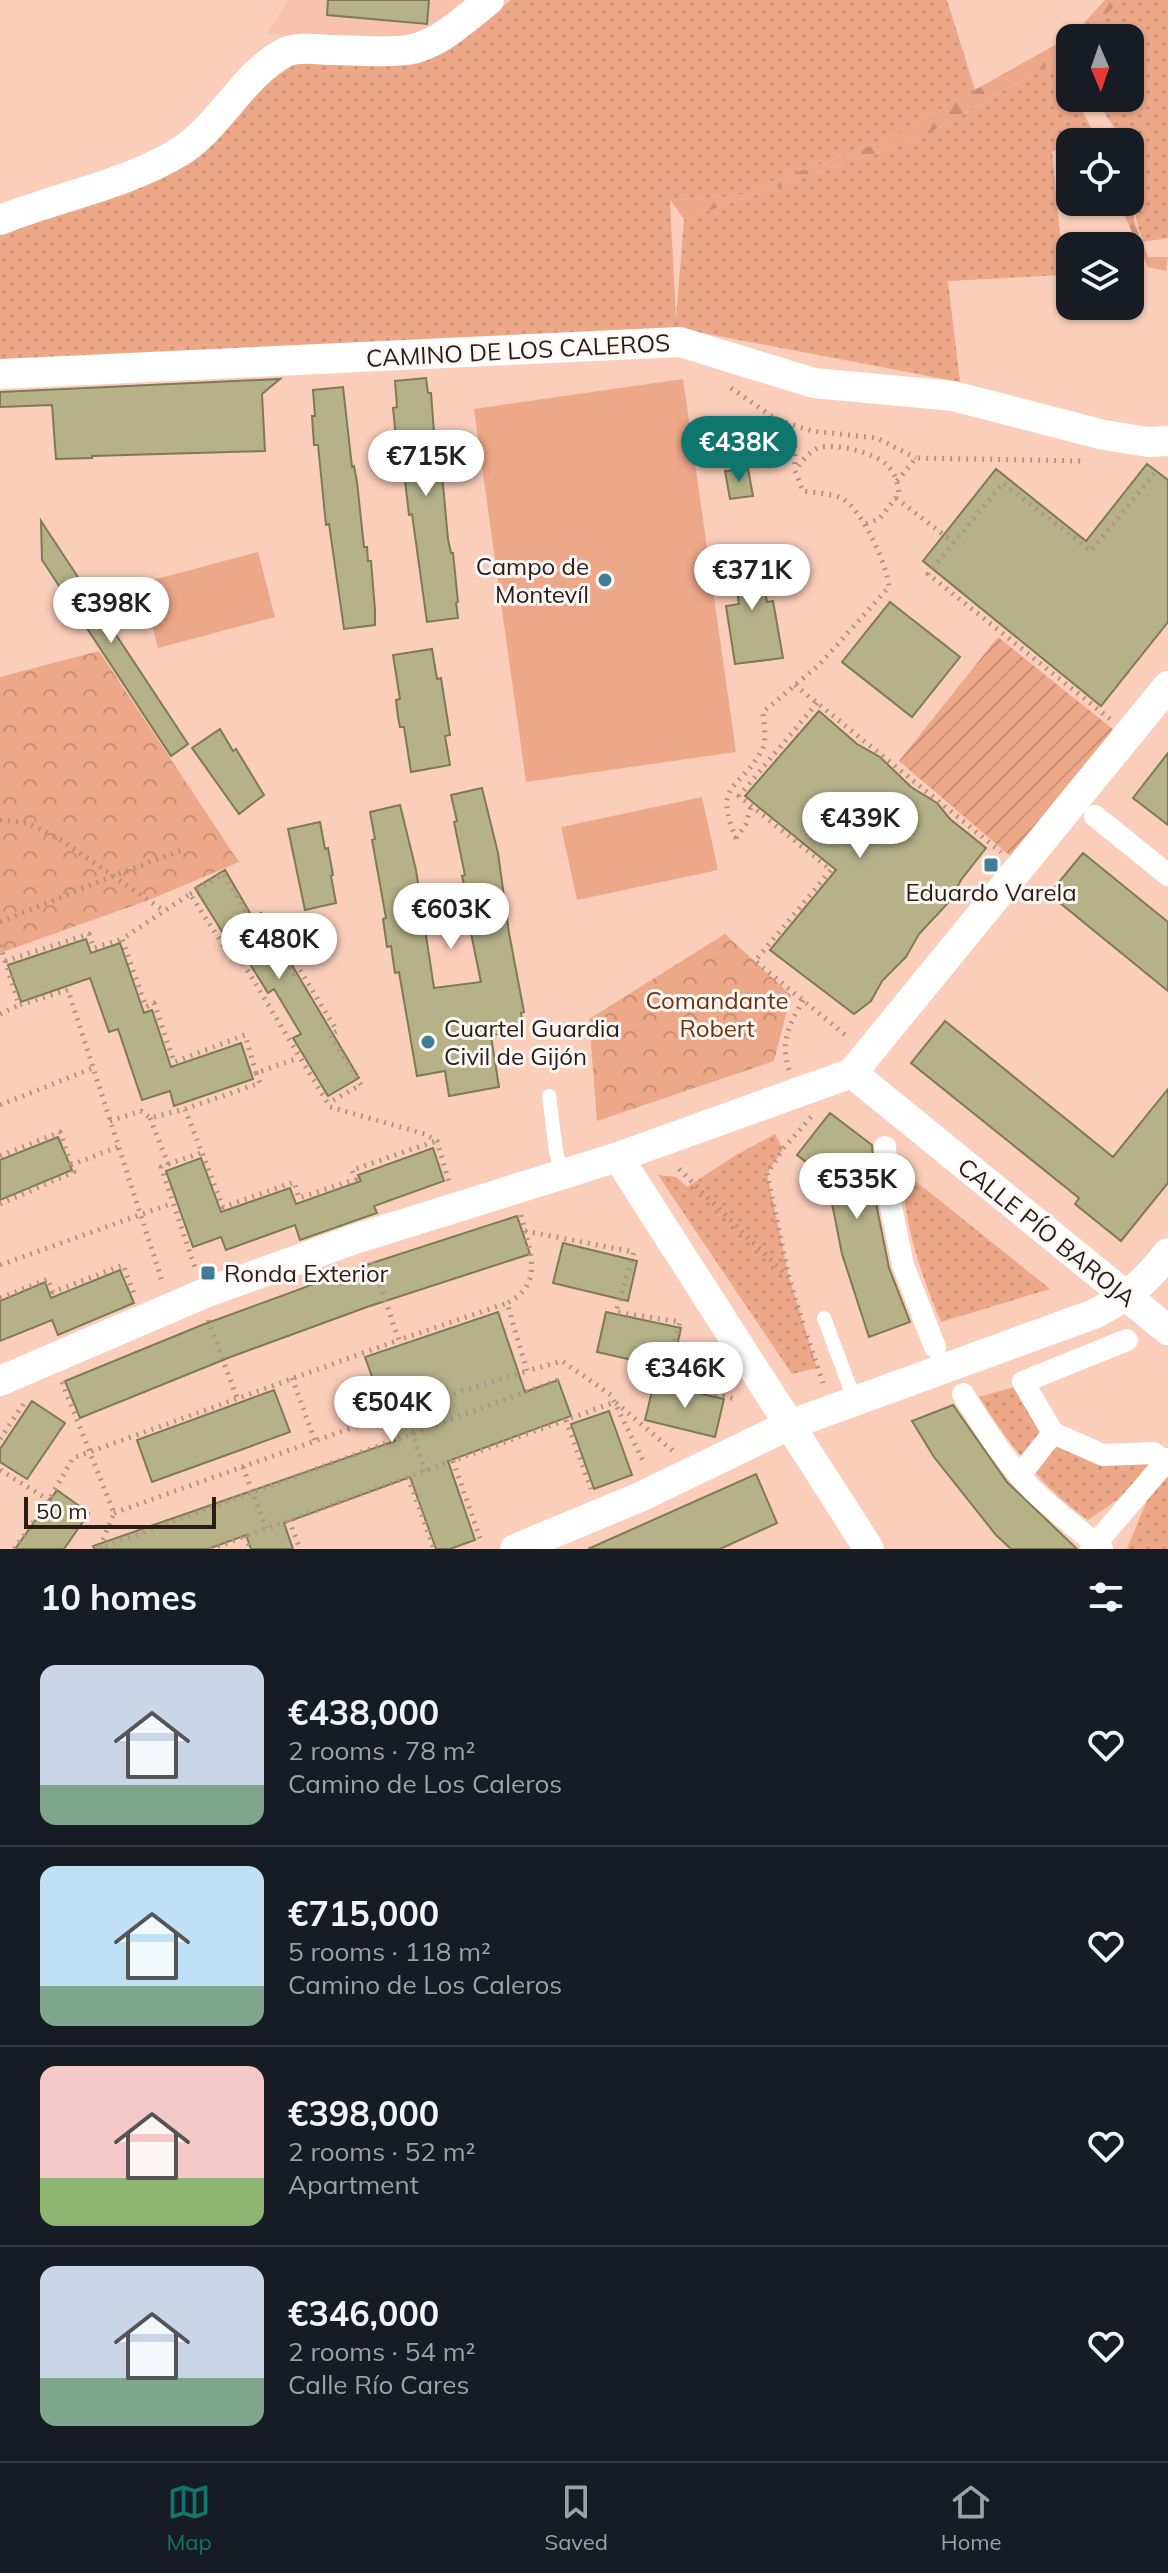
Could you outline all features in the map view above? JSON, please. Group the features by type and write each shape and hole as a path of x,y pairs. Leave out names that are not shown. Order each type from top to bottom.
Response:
{"street":[{"path":"0,220 142,172 183,149 220,118 237,95 265,67 288,50 410,50 444,35 489,0"},
{"name":"CAMINO DE LOS CALEROS","path":"0,374 680,342 814,383 953,396 1104,435 1148,442 1159,451"},
{"path":"0,1381 196,1296 355,1239 618,1157 852,1073 1168,686"},
{"path":"1095,816 1168,875"},
{"name":"CALLE PÍO BAROJA","path":"852,1073 1168,1330"},
{"path":"885,1147 889,1197 903,1265 935,1347"},
{"path":"618,1157 869,1549"},
{"path":"515,1549 640,1497 789,1425 1094,1314 1127,1297 1149,1278 1168,1253"},
{"path":"963,1394 1020,1475 1096,1547 1167,1462 1154,1453 1103,1455 1053,1433 1023,1382 1127,1340"},
{"path":"1020,1475 1053,1433"}],"lane":[{"path":"549,1096 562,1174"},
{"path":"824,1318 855,1401"}],"path":[{"path":"727,385 777,420 812,431 877,438 916,458 1087,461"},
{"path":"751,806 746,824 736,839 725,812 728,793 764,747 763,712 819,665 889,587 888,572 865,524 842,499 803,491 795,471 795,444 777,420"},
{"path":"795,471 803,459 820,447 855,449 886,463 897,481 899,494 879,519 865,524"},
{"path":"1111,720 928,574 1003,483 1091,551 1162,463 1159,451"},
{"path":"897,481 916,458"},
{"path":"896,498 954,543"},
{"path":"795,685 1002,853"},
{"path":"817,703 739,796 831,870 755,961 850,1039"},
{"path":"0,820 27,823 48,833 164,911"},
{"path":"0,922 185,849"},
{"path":"5,961 89,934 94,948 122,939 223,874 257,928 264,924 294,974 300,970 337,1031 330,1035 361,1085 328,1103"},
{"path":"190,894 227,951 235,950 330,1107 425,1134 437,1141 452,1190"},
{"path":"122,939 146,1007 154,1003 174,1062 245,1035 260,1083 150,1118"},
{"path":"0,945 19,1005"},
{"path":"0,1014 68,990 166,1291"},
{"path":"789,1071 784,1052 788,1026 803,1000"},
{"path":"256,1073 298,1058"},
{"path":"0,1105 93,1068"},
{"path":"185,1109 223,1207 294,1182 299,1198 356,1179 352,1170 437,1141"},
{"path":"110,1121 141,1111 150,1118 168,1164"},
{"path":"814,1113 767,1173 789,1278 823,1383"},
{"path":"0,1156 60,1132 74,1172 0,1204"},
{"path":"71,1165 118,1147"},
{"path":"200,1279 161,1167 204,1152"},
{"path":"679,1169 789,1278"},
{"path":"0,1265 173,1203"},
{"path":"14,1549 49,1500 73,1458 521,1296 530,1284 532,1263 521,1214"},
{"path":"525,1231 634,1252 616,1312 680,1322 664,1381 735,1399"},
{"path":"372,1262 399,1340"},
{"path":"0,1298 48,1279 53,1292 123,1265 139,1306"},
{"path":"507,1303 527,1371"},
{"path":"208,1320 237,1398"},
{"path":"114,1513 404,1409 562,1361 611,1395 648,1472"},
{"path":"292,1378 315,1441"},
{"path":"100,1548 558,1380"},
{"path":"62,1381 114,1513 100,1548"},
{"path":"0,1439 29,1395"},
{"path":"210,1549 615,1402"},
{"path":"615,1402 680,1457"},
{"path":"404,1409 425,1471"},
{"path":"566,1420 594,1498"},
{"path":"453,1461 482,1544"},
{"path":"243,1467 266,1528"},
{"path":"0,1470 49,1500"},
{"path":"408,1477 434,1549"},
{"path":"289,1520 300,1549"},
{"path":"245,1536 250,1549"}],"shaded area":[{"path":"288,0 479,0 427,37 342,43 268,33"}],"green space":[{"path":"511,0 947,0 975,90 881,142 729,197 670,200 676,319 684,219 919,139 1053,63 1056,68 1056,112 1083,112 1091,128 1056,128 1056,150 1052,152 1060,232 1056,232 1056,275 948,281 960,382 676,328 0,362 0,230 105,197 289,62 447,48"},
{"path":"1105,0 1120,0 1097,24 1083,24"},
{"path":"1120,0 1168,0 1168,238 1144,242 1144,232 1139,230 1136,216 1144,216 1144,128 1114,128 1104,112 1144,112 1144,24 1097,24"},
{"path":"1056,44 1056,68 1053,63 919,139 684,219 670,200 729,197 881,142"},
{"path":"1125,216 1134,216 1139,232 1132,232"},
{"path":"1144,246 1148,257 1168,257 1166,271 1148,267"},
{"name":"Campo de Montevíl","path":"683,379 736,752 526,782 474,409"},
{"path":"258,552 275,617 158,648 141,583"},
{"path":"998,637 1125,739 1021,865 899,761"},
{"path":"99,651 239,862 149,900 0,953 0,677"},
{"path":"702,797 718,870 577,900 561,827"},
{"name":"Comandante Robert","path":"725,934 791,995 774,1061 597,1121 589,1019"},
{"path":"775,1134 783,1149 767,1174 789,1277 817,1368 792,1374 658,1175 676,1177 687,1187"},
{"path":"903,1171 1050,1289 941,1322 914,1248 906,1210"},
{"path":"1021,1385 1049,1432 1145,1459 1150,1467 1117,1500 1088,1520 1056,1494 1028,1464 979,1397"},
{"path":"1168,1475 1168,1549 1127,1549 1157,1476"}],"building":[{"path":"328,0 429,0 427,24 327,15"},
{"path":"426,378 428,393 431,393 436,459 439,474 442,474 458,602 458,618 427,622 393,408 397,407 395,381"},
{"path":"280,379 262,394 265,451 56,459 52,405 0,407 0,392"},
{"path":"343,387 364,547 367,547 368,561 371,561 375,610 375,625 344,629 312,416 315,416 313,390"},
{"path":"1147,464 1168,480 1168,622 1101,706 923,561 996,469 1086,541"},
{"path":"748,469 753,496 730,499 725,471"},
{"path":"41,521 188,744 171,756 42,560"},
{"path":"757,546 767,602 773,601 783,658 735,664 726,606 739,604 730,548"},
{"path":"890,602 960,657 912,717 842,662"},
{"path":"432,649 437,679 441,678 450,735 445,736 450,765 411,772 404,727 400,727 398,717 396,700 400,699 393,655"},
{"path":"819,711 857,744 880,757 911,787 937,803 950,819 986,848 961,880 949,902 919,934 906,957 882,981 871,1001 854,1014 770,950 836,870 745,796"},
{"path":"220,729 264,795 239,814 192,748"},
{"path":"1168,753 1168,825 1133,798"},
{"path":"482,788 498,853 524,1012 521,1013 523,1027 491,1036 499,1087 449,1096 445,1071 417,1076 399,972 395,973 391,946 387,947 383,919 386,918 370,812 400,805 416,870 434,988 481,982 465,904 468,903 462,876 465,875 451,795"},
{"path":"320,822 325,849 328,848 336,903 305,910 288,829"},
{"path":"1083,853 1168,922 1168,991 1049,894"},
{"path":"225,870 253,918 261,913 359,1078 328,1096 293,1038 301,1034 274,989 268,993 237,943 231,946 195,888"},
{"path":"86,939 91,953 120,943 144,1013 152,1010 171,1067 241,1043 253,1079 174,1106 170,1091 142,1100 118,1029 109,1032 90,978 21,1002 8,965"},
{"path":"945,1021 1113,1157 1168,1089 1168,1183 1121,1241 1075,1204 1079,1198 911,1063"},
{"path":"830,1113 872,1145 875,1198 889,1268 910,1322 869,1337 842,1254 827,1178 797,1155"},
{"path":"58,1137 72,1170 0,1200 0,1160"},
{"path":"433,1148 444,1181 374,1206 377,1213 300,1240 295,1225 226,1250 221,1237 193,1247 166,1171 201,1158 221,1212 290,1188 296,1204 361,1181 358,1175"},
{"path":"517,1216 530,1254 367,1307 233,1356 80,1418 65,1381 202,1325 363,1266"},
{"path":"563,1243 637,1261 628,1301 553,1283"},
{"path":"120,1270 134,1303 58,1335 52,1320 0,1341 0,1301 45,1282 51,1298"},
{"path":"498,1312 525,1392 558,1380 571,1416 448,1461 475,1540 450,1549 436,1549 410,1477 284,1523 293,1549 251,1549 246,1535 208,1549 94,1549 93,1546 395,1441 365,1357"},
{"path":"606,1312 681,1328 672,1369 597,1352"},
{"path":"654,1383 724,1399 715,1437 645,1420"},
{"path":"274,1390 290,1432 152,1482 137,1440"},
{"path":"32,1401 65,1423 27,1479 0,1462 0,1449"},
{"path":"953,1405 1007,1482 1077,1549 1011,1549 996,1535 934,1457 912,1421"},
{"path":"609,1411 632,1475 594,1489 571,1424"},
{"path":"756,1474 777,1523 720,1549 588,1549"},
{"path":"57,1490 89,1513 64,1549 15,1549"}],"place":[{"name":"Campo de Montevíl","path":"605,580"},
{"name":"Eduardo Varela","path":"991,865"},
{"name":"Cuartel Guardia Civil de Gijón","path":"428,1042"},
{"name":"Ronda Exterior","path":"208,1273"}]}
